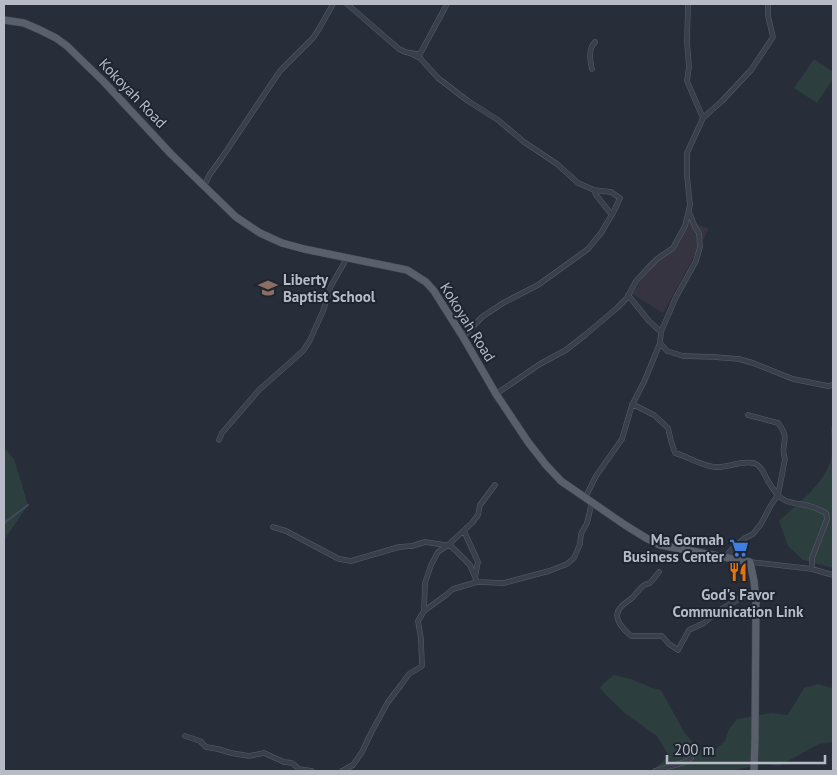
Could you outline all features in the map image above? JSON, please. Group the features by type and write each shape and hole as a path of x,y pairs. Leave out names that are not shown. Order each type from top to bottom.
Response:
{"main road":[{"name":"Kokoyah Road","path":"4,20 32,26 67,46 204,186 236,217 260,233 282,243 304,249 407,270 426,282 434,291 496,394 528,442 561,481 646,538 660,545 750,562"},
{"path":"750,562 756,592 756,737 754,771"}],"street":[{"path":"204,186 210,174 280,70 313,38 333,4"},
{"path":"347,4 398,49 412,54 420,54 447,4"},
{"path":"688,4 687,42 689,67 687,81 703,118"},
{"path":"496,394 540,364 566,350 585,335 617,308 647,269 673,248 685,226 690,205 688,153 703,118 751,70 773,37 768,16 768,4"},
{"path":"592,69 590,60 592,44 595,42"},
{"path":"412,54 420,58 438,78 468,101 498,120 578,183 594,190 611,192 620,198 601,233 588,249 538,285 503,303 482,317 463,337"},
{"path":"594,190 612,215"},
{"path":"585,498 596,476 622,439 632,404 644,382 660,343 661,332 676,297 696,261 700,247 700,233 688,212"},
{"path":"219,440 222,433 260,390 303,351 323,311 331,286 347,258"},
{"path":"628,295 649,322 661,332"},
{"path":"660,343 667,351 684,356 714,356 739,359 793,378 828,386 833,385"},
{"path":"632,404 654,415 668,428 670,441 675,453 684,455 705,466 718,468 752,463 764,472 778,495 789,503 805,505 826,513 826,519 812,558 812,569"},
{"path":"724,558 734,547 753,534 761,524 778,495 785,459 783,453 786,435 778,423 748,415"},
{"path":"424,611 425,583 438,552 464,531 478,515 480,504 495,485"},
{"path":"342,771 353,765 362,752 396,690 409,674 422,666 418,621 424,611 453,588 476,579 504,583 549,571 567,564 574,558 580,544 592,502"},
{"path":"273,527 286,531 339,559 351,560 425,542 448,545 470,565 476,579"},
{"path":"464,531 478,562 476,579"},
{"name":"Kokoyah Road","path":"750,562 812,569 833,575"},
{"path":"659,572 650,583 644,584 619,609 617,618 624,630 631,636 662,636 678,650 688,630 704,623 718,611 746,595 756,592"},
{"path":"185,736 200,741 206,748 249,756 264,753 284,762 292,763 299,768 312,771"},
{"path":"655,771 685,762 691,758"}],"shaded area":[{"path":"814,59 833,72 833,79 817,103 794,88"},
{"path":"688,220 709,229 663,313 632,294 654,260 676,247"},
{"path":"833,425 833,568 803,560 788,546 779,521 810,493 823,477 832,455 831,428"},
{"path":"4,448 14,459 28,505 4,540"},
{"path":"614,675 661,690 684,732 702,751 715,750 725,741 729,729 737,719 771,713 787,715 804,688 818,684 831,688 833,685 833,742 819,744 779,766 762,764 731,771 652,771 669,756 657,736 626,714 600,688"}],"waterway":[{"path":"4,523 28,505"}],"place":[{"name":"Liberty Baptist School","path":"268,288"},
{"name":"Ma Gormah Business Center","path":"739,548"},
{"name":"God's Favor Communication Link","path":"738,572"}]}
